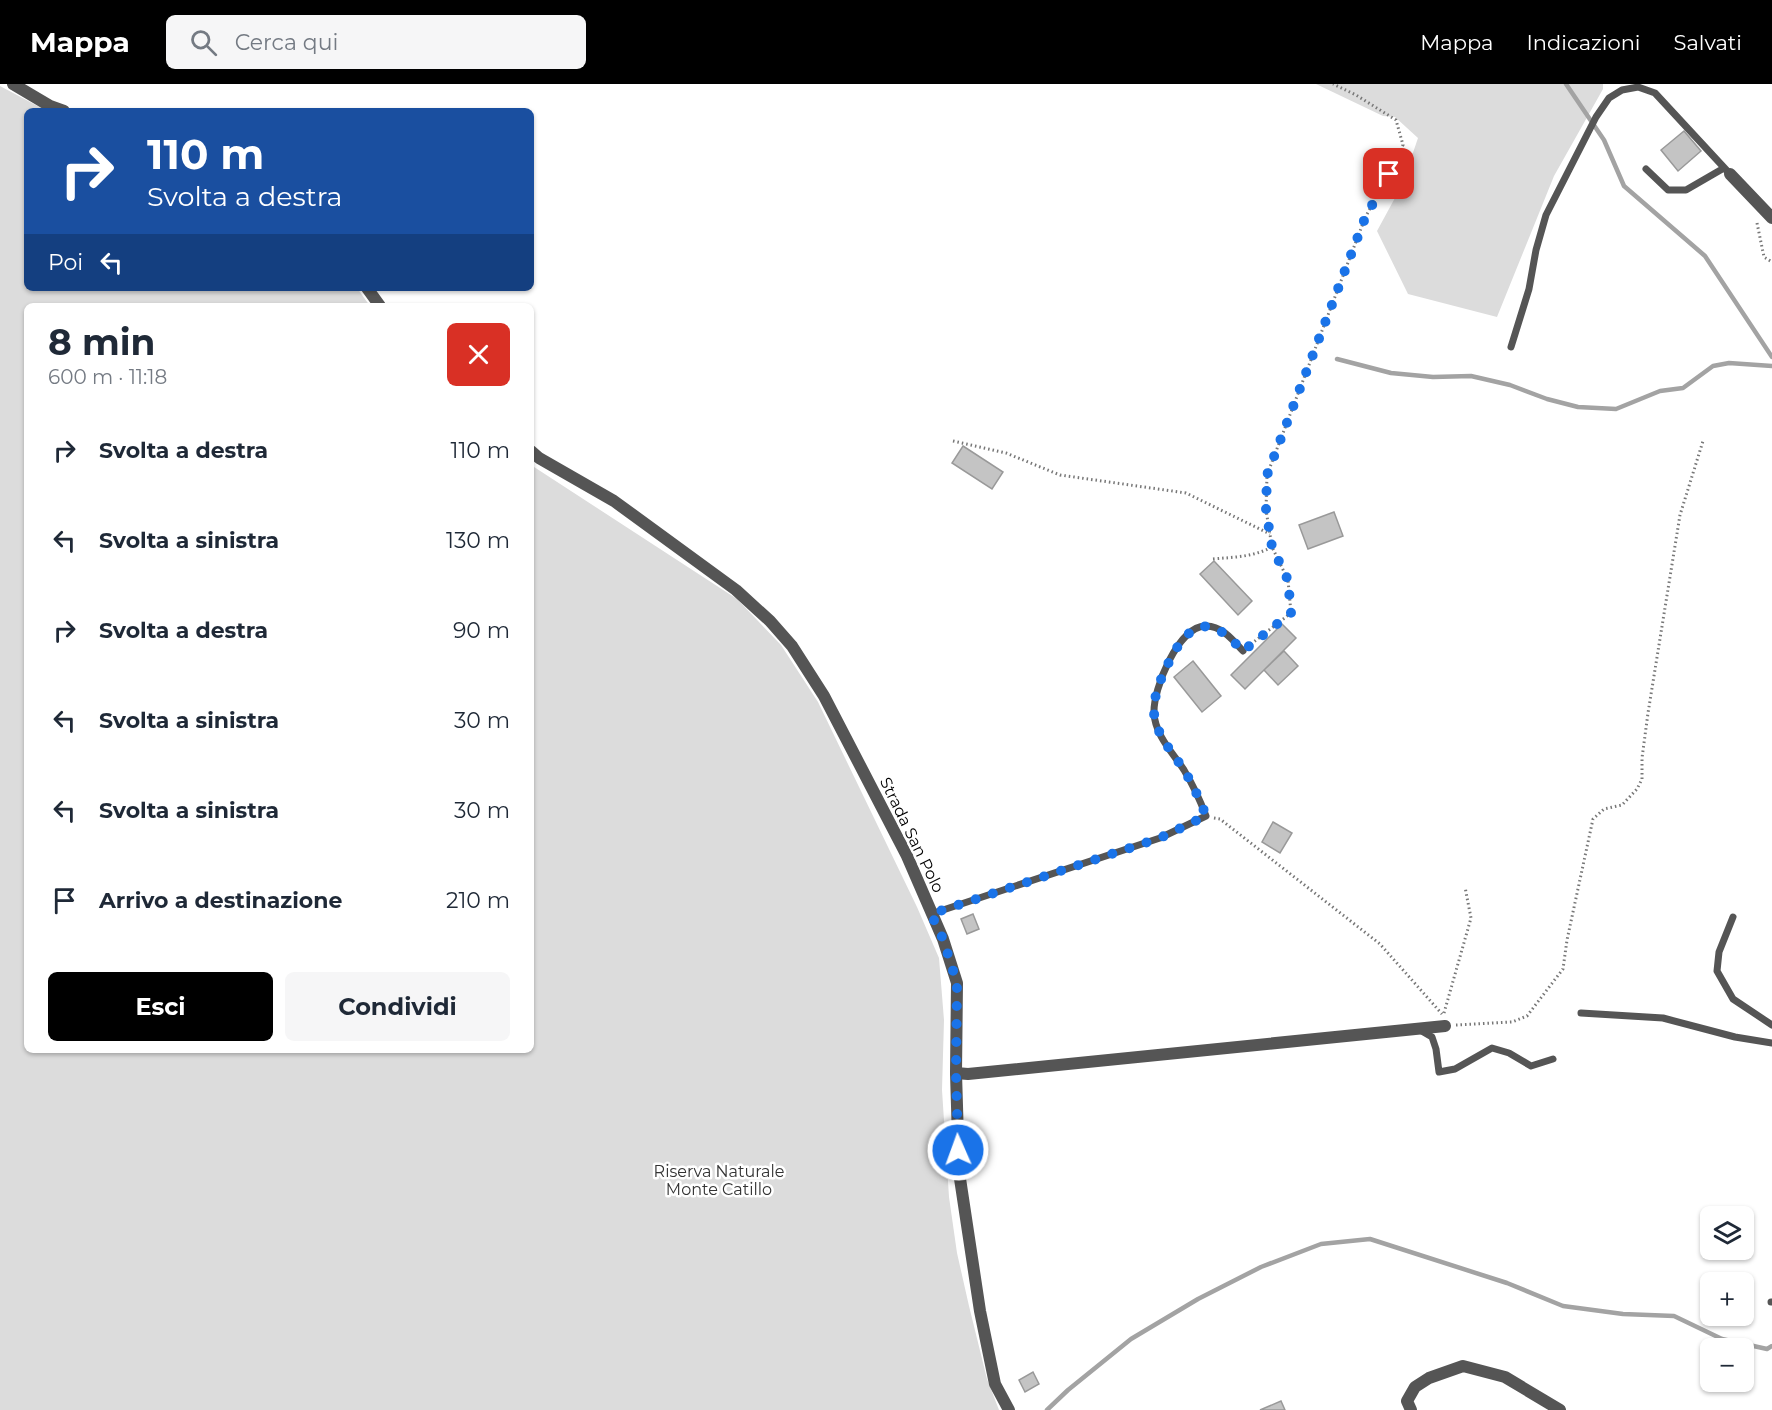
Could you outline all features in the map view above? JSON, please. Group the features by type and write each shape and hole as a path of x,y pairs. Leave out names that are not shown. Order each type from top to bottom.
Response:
{"street":[{"path":"13,84 56,108"},
{"path":"1727,171 1772,218"},
{"name":"Strada San Polo","path":"534,454 614,501 736,590 770,621 792,646 824,696 907,856 943,939 957,983 956,1072 959,1172 980,1311 995,1384 1009,1410"},
{"path":"956,1072 980,1073 1445,1026"},
{"path":"1411,1410 1407,1401 1415,1387 1429,1378 1463,1366 1505,1377 1560,1410"}],"lane":[{"path":"1511,347 1529,289 1536,250 1546,215 1596,117 1609,98 1622,90 1638,87 1655,93 1727,171 1686,190 1668,190 1646,169"},
{"path":"931,914 1160,838 1206,816 1199,797 1184,770 1162,739 1154,713 1160,680 1178,646 1193,630 1206,626 1224,631 1243,651"},
{"path":"1733,917 1719,952 1718,971 1733,999 1772,1025"},
{"path":"1581,1013 1663,1018 1735,1037 1772,1043"},
{"path":"1419,1030 1432,1037 1439,1072 1455,1069 1491,1048 1509,1053 1531,1066 1553,1059"}],"path":[{"path":"1243,651 1291,613 1288,580 1272,547 1266,510 1267,475 1365,218 1403,145 1396,120 1356,95 1333,84"},
{"path":"1757,223 1764,257 1772,262"},
{"path":"953,441 1006,453 1060,475 1186,493 1270,534"},
{"path":"1445,1026 1512,1022 1527,1016 1563,969 1593,819 1604,809 1622,805 1637,789 1642,779 1642,758 1680,515 1703,441"},
{"path":"1213,559 1246,557 1259,554 1272,547"},
{"path":"1206,816 1220,819 1380,944 1443,1015 1471,918 1465,887"}],"green space":[{"path":"1316,84 1603,84 1603,89 1554,176 1497,317 1408,294 1377,231 1402,185 1418,138 1395,117 1383,116"},
{"name":"Riserva Naturale Monte Catillo","path":"0,86 41,108 24,108 24,291 359,291 368,303 24,303 24,1053 534,1053 534,467 737,599 781,645 818,702 917,907 939,958 944,1020 942,1090 949,1197 957,1253 969,1306 987,1379 999,1410 0,1410"}],"building":[{"path":"1684,131 1701,151 1678,171 1661,150"},
{"path":"963,446 1003,472 992,489 952,463"},
{"path":"1334,512 1343,536 1308,549 1299,525"},
{"path":"1214,561 1252,601 1238,615 1200,574"},
{"path":"1282,624 1296,638 1245,689 1231,675"},
{"path":"1284,651 1298,666 1278,685 1264,670"},
{"path":"1193,661 1221,696 1202,712 1174,677"},
{"path":"1273,822 1292,833 1280,853 1262,842"},
{"path":"973,914 979,929 967,934 961,919"},
{"path":"1033,1372 1039,1384 1025,1392 1019,1380"},
{"path":"1281,1401 1285,1410 1260,1410"}],"waterway":[{"path":"1566,84 1604,140 1624,186 1705,256 1772,357"},
{"path":"1337,359 1391,373 1433,377 1471,376 1510,385 1547,399 1578,407 1616,409 1660,391 1683,388 1713,366 1729,363 1772,366"},
{"path":"1047,1410 1131,1339 1198,1299 1261,1267 1321,1244 1370,1239 1507,1283 1563,1306 1623,1314 1674,1316 1722,1339 1767,1349 1772,1346"}],"route":[{"path":"958,1150 957,983 943,939 931,914 1160,838 1206,816 1199,797 1184,770 1162,739 1154,713 1160,680 1178,646 1193,630 1206,626 1224,631 1243,651 1291,613 1288,580 1272,547 1266,510 1267,475 1365,218 1389,174"}]}
